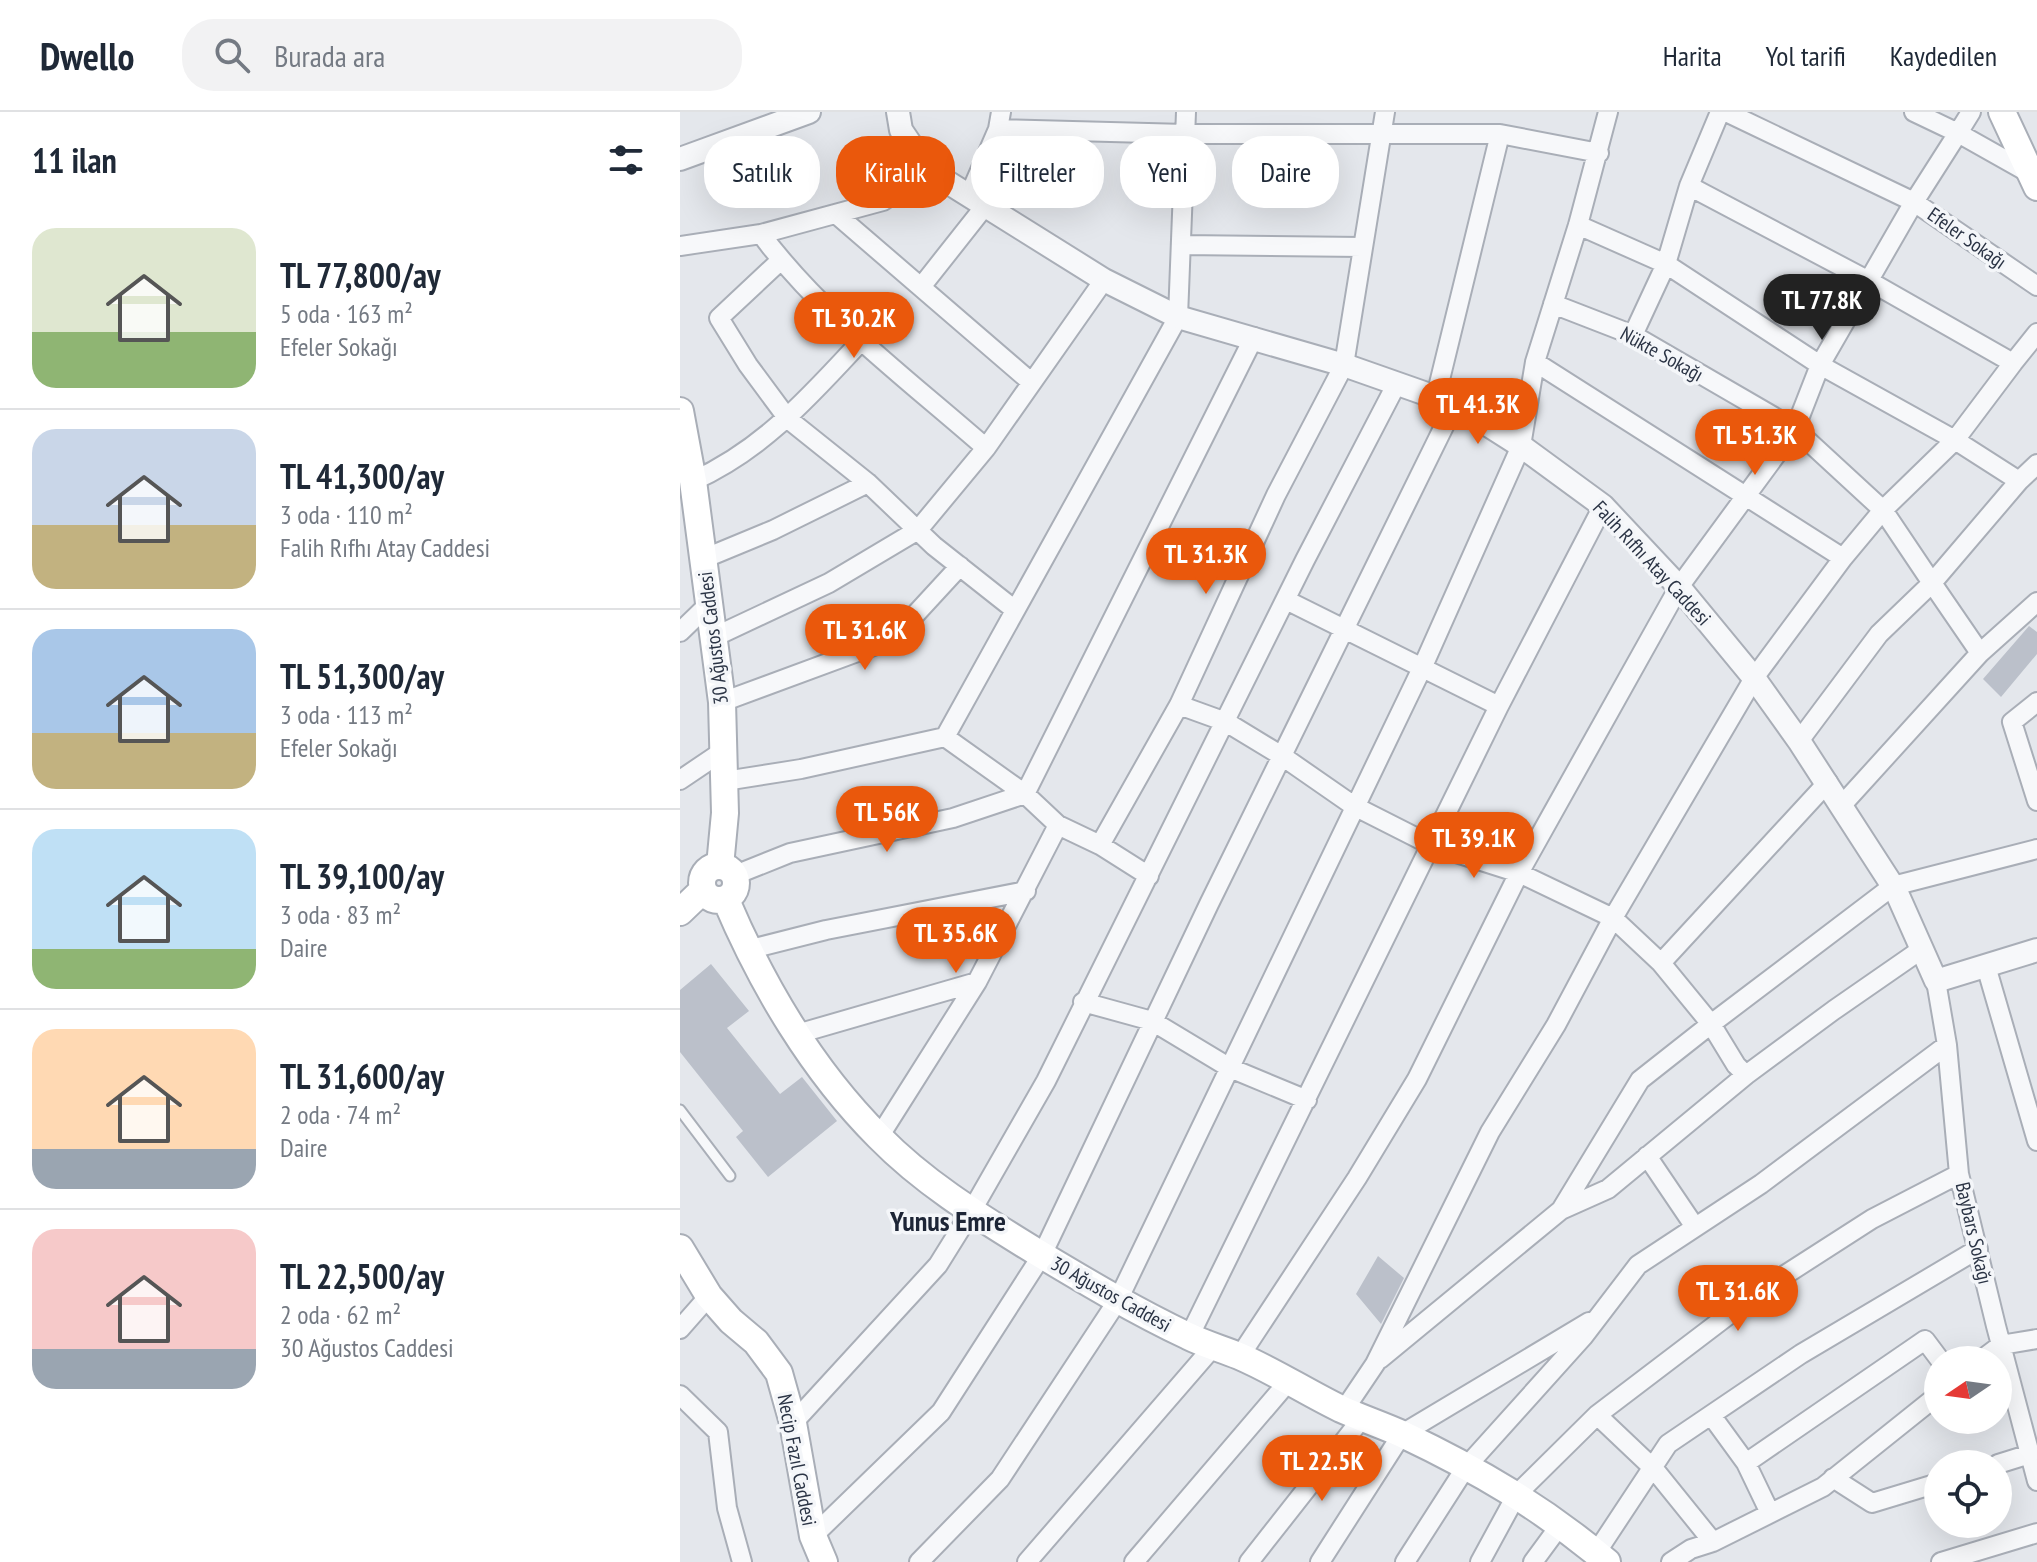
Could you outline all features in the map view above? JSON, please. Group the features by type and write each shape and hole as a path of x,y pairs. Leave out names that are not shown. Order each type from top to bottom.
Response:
{"main road":[{"path":"2002,112 2033,180"},
{"path":"2021,112 2037,148"},
{"name":"30 Ağustos Caddesi","path":"680,411 722,702 725,781 721,883 747,950 797,1034 837,1088 879,1137 925,1178 971,1212 1118,1300 1201,1342 1240,1356 1353,1414 1402,1434 1517,1494 1601,1557"},
{"path":"681,910 721,883"},
{"name":"Necip Fazıl Caddesi","path":"680,1248 709,1296 770,1358 779,1373 793,1423 813,1536 824,1562"}],"street":[{"path":"680,159 809,112"},
{"name":"Falih Rıfhı Atay Caddesi","path":"898,112 905,136"},
{"path":"945,737 1178,317 1186,112"},
{"path":"1100,845 1179,705 1276,495 1344,365 1385,112"},
{"path":"919,1562 1000,1479 1118,1300 1423,666 1521,446 1535,362 1578,225 1608,112"},
{"path":"1633,335 1666,264 1689,186 1723,112 1914,202 1971,112"},
{"path":"1914,112 1958,133 2033,180"},
{"path":"1000,121 1186,134 1500,134 1599,153"},
{"path":"813,1536 941,1412 1042,1255 1152,1021 1346,628 1446,400 1500,134"},
{"path":"1689,186 1869,281 2013,363"},
{"name":"Efeler Sokağı","path":"1240,1356 1357,1178 1417,1079 1519,873 1679,587 1795,429 1820,365 1914,202 2037,286"},
{"path":"680,246 761,234 858,208"},
{"path":"921,287 972,208"},
{"name":"Falih Rıfhı Atay Caddesi","path":"988,208 1104,280 1178,317 1254,337 1446,400 1521,446 1603,506 1679,587 1754,678 1828,782 1893,886 1936,981"},
{"path":"836,214 1031,382"},
{"path":"1578,225 1666,264 1820,365 1955,440 2019,481"},
{"path":"761,234 781,260 863,339 986,448"},
{"path":"1182,245 1362,247"},
{"path":"781,260 719,318 748,365 788,419 868,483 918,530 1015,610"},
{"path":"712,638 816,590 918,530 986,448 1104,280"},
{"name":"Nükte Sokağı","path":"1553,304 1633,335 1795,429 1883,510 1980,653"},
{"path":"1249,1562 1353,1414 1490,1132 1556,1025 1613,918 1754,678 1843,558 1883,510 1955,440 2037,333"},
{"path":"721,883 790,853 953,818 1025,794 1254,337"},
{"path":"686,464 723,467 788,419 863,339"},
{"path":"1535,362 1843,558"},
{"path":"793,1423 938,1265 971,1212 1046,1081 1083,1002 1397,383"},
{"path":"1799,741 1879,634 1932,583 2037,464"},
{"path":"703,559 773,530 868,483"},
{"path":"1027,1562 1201,1342 1307,1100 1499,706 1603,506"},
{"path":"722,702 879,644 913,617 960,566"},
{"path":"1286,600 1499,706"},
{"path":"1842,805 1980,653 2037,602"},
{"path":"680,632 709,604"},
{"path":"2037,702 2012,722 2034,775 2037,801"},
{"path":"1179,705 1226,722 1354,806 1431,845 1519,873 1613,918 1661,963 1711,1024 1736,1065 1746,1075"},
{"path":"725,781 801,769 945,737 1025,794 1058,825 1100,845 1149,876"},
{"path":"680,780 723,751"},
{"path":"1661,963 1828,782"},
{"path":"879,1137 977,982 1058,825"},
{"path":"1561,1210 1640,1080 1711,1024 1893,886 2037,849"},
{"path":"747,950 826,930 1026,891"},
{"path":"1375,1364 1561,1210 1608,1189 1746,1075 1922,949"},
{"path":"1936,981 2037,950"},
{"path":"1986,966 2037,1141"},
{"name":"Baybars Sokağı","path":"1936,981 1947,1045 1959,1174 2037,1481"},
{"path":"797,1034 977,982"},
{"path":"1083,1002 1152,1021 1230,1068 1307,1100"},
{"path":"1405,1562 1466,1467 1583,1337 1638,1265 1761,1184 1947,1045"},
{"path":"1647,1156 1695,1227"},
{"path":"1480,1562 1517,1494 1597,1415 1760,1291 1872,1219 1959,1174"},
{"path":"1601,1557 1668,1444 1801,1354 1978,1249"},
{"path":"680,1329 709,1296"},
{"path":"1320,1562 1402,1434 1596,1318"},
{"path":"2001,1345 2037,1339"},
{"path":"1746,1463 1925,1340 1930,1346"},
{"path":"1134,1562 1288,1382"},
{"path":"680,1395 718,1432 727,1508 742,1562"},
{"path":"1671,1562 1691,1549 1713,1542 1823,1487 1924,1406"},
{"path":"1597,1415 1654,1469 1713,1542"},
{"path":"1711,1415 1746,1463 1770,1513"},
{"path":"2012,1460 2030,1454"},
{"path":"1833,1478 1872,1503 1924,1487"},
{"path":"1533,1562 1561,1524"},
{"path":"1948,1561 2037,1533"}],"lane":[{"path":"680,1110 730,1176"}],"building":[{"path":"2029,626 2037,632 2037,654 2001,697 1983,679"},
{"path":"711,964 749,1011 727,1028 780,1094 802,1077 837,1121 768,1177 736,1137 743,1131 680,1052 680,990"},
{"path":"1378,1256 1404,1278 1381,1324 1356,1294"}],"district":[{"name":"Yunus Emre","path":"948,1220"}]}
